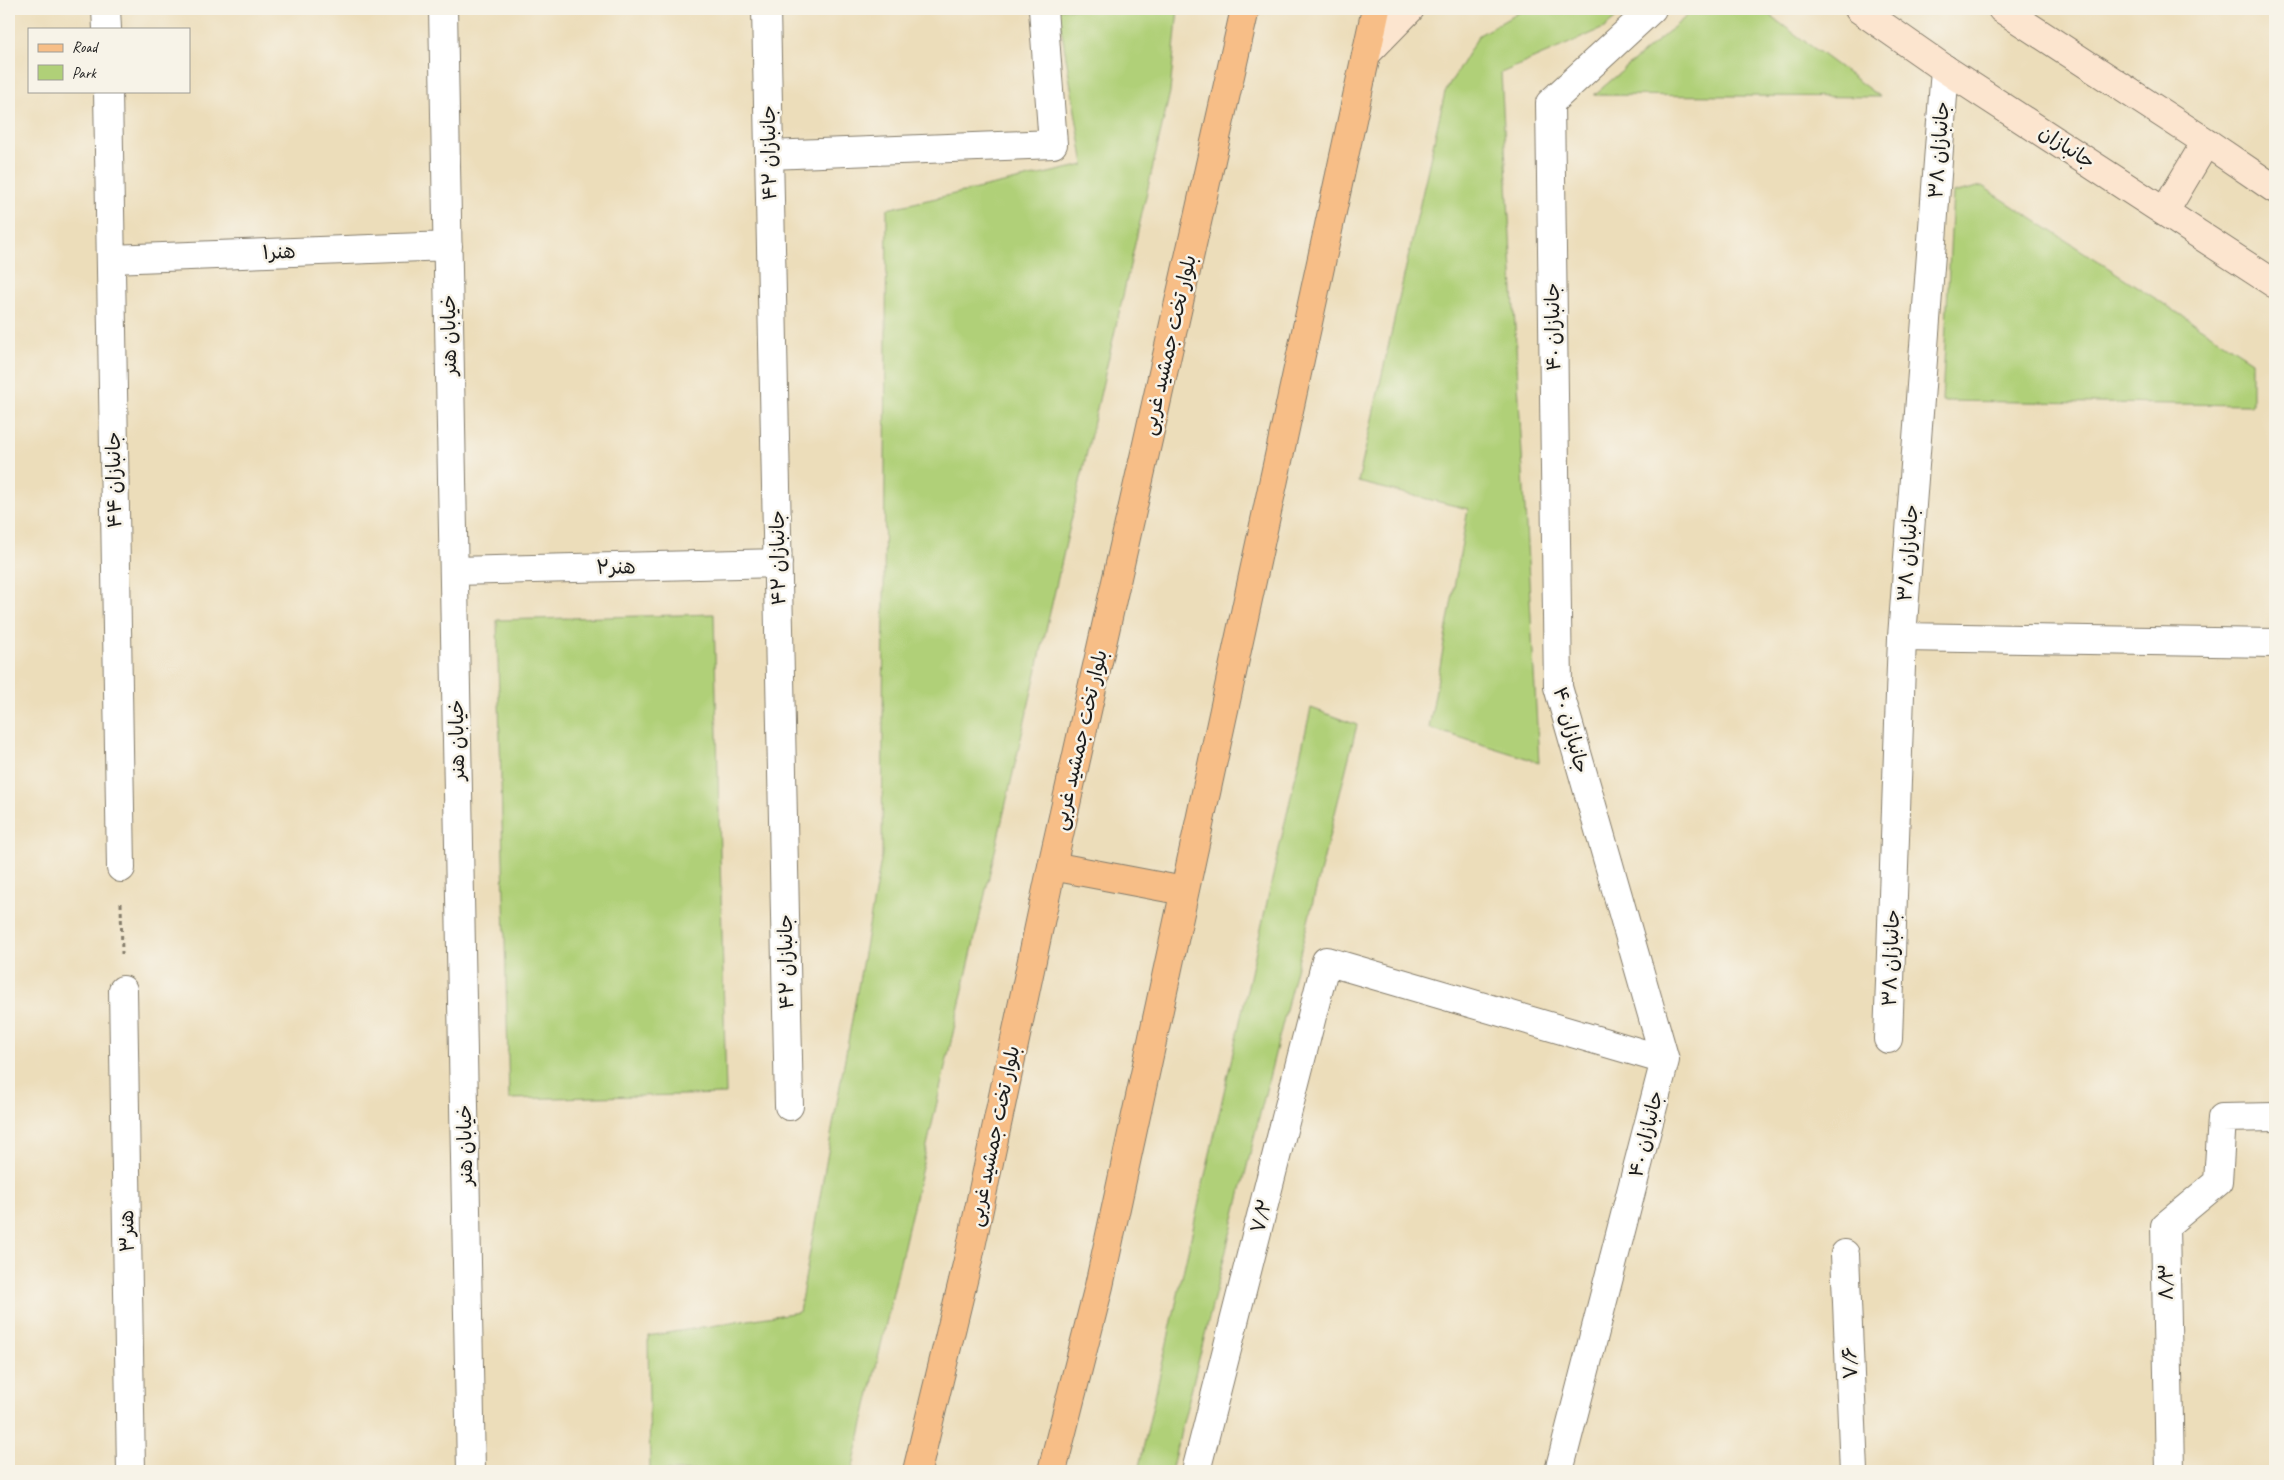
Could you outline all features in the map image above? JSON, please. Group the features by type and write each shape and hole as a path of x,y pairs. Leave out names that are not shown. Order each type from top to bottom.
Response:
{"main road":[{"path":"1052,1471 1099,1286 1376,9"},
{"name":"بلوار تخت جمشید غربی","path":"917,1471 969,1256 1052,866 1242,13"},
{"path":"1052,866 1184,891"}],"street":[{"path":"106,9 107,28"},
{"name":"خیابان هنر","path":"443,9 470,1471"},
{"name":"۴۲ جانبازان","path":"766,9 789,1106"},
{"path":"769,155 1053,144 1043,9"},
{"path":"1367,54 1410,9"},
{"name":"۴۰ جانبازان","path":"1559,1471 1665,1060 1558,687 1550,103 1652,9"},
{"name":"جانبازان","path":"1859,9 1945,69 2275,284"},
{"path":"2002,9 2206,142 2275,190"},
{"name":"۳۸ جانبازان","path":"1888,1039 1902,637 1945,69"},
{"name":"۴۴ جانبازان","path":"108,92 121,868"},
{"path":"2165,211 2206,142"},
{"name":"هنر۱","path":"110,259 448,246"},
{"name":"هنر۲","path":"454,571 778,564"},
{"path":"1902,637 2275,643"},
{"name":"۷/۲","path":"1196,1471 1326,961 1665,1060"},
{"name":"هنر۳","path":"123,990 131,1471"},
{"name":"۸/۳","path":"2170,1471 2165,1226 2218,1182 2222,1118 2275,1117"},
{"name":"۷/۶","path":"1845,1254 1854,1471"}],"path":[{"path":"121,868 123,990"}],"green space":[{"path":"1058,9 1178,9 1170,92 852,1471 650,1471 648,1336 799,1312 882,854 887,209 1084,165"},
{"path":"1525,9 1627,9 1604,28 1501,73 1539,762 1429,728 1468,509 1358,482 1445,92 1479,35"},
{"path":"1695,9 1761,9 1880,97 1594,95"},
{"path":"1982,186 2252,361 2252,405 1942,401 1953,193"},
{"path":"714,614 726,1094 509,1099 497,620"},
{"path":"1311,708 1357,725 1171,1471 1138,1471"}]}
